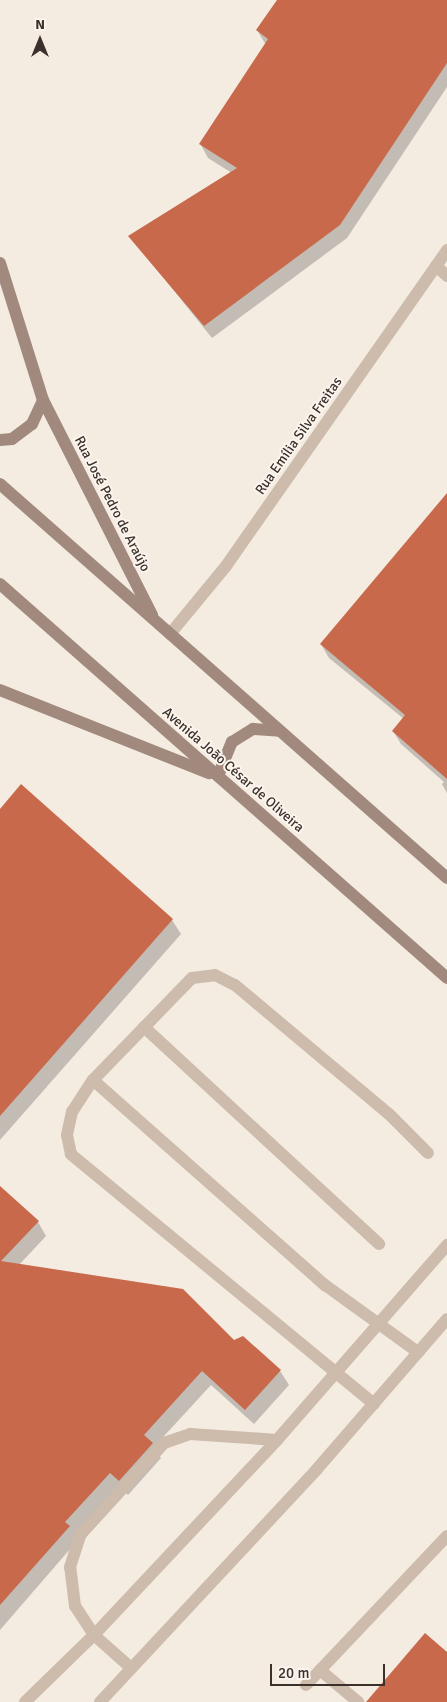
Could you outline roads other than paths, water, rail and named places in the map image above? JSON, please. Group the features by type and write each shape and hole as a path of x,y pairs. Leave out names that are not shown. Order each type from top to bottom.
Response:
{"main road":[{"name":"Rua José Pedro de Araújo","path":"0,263 43,400 156,622"},
{"path":"0,440 12,439 32,424 43,400"},
{"path":"0,484 447,878"},
{"name":"Avenida João César de Oliveira","path":"0,584 447,978"},
{"path":"0,690 218,776 232,742 253,729 280,731"}],"street":[{"name":"Rua Emília Silva Freitas","path":"170,634 226,566 447,250"},
{"path":"436,266 447,276"},
{"path":"374,1404 334,1374 71,1154 67,1135 72,1112 92,1080 192,978 216,975 242,991 389,1114 428,1153"},
{"path":"144,1027 379,1244"},
{"path":"92,1080 325,1285 418,1352"},
{"path":"25,1702 94,1635 277,1440 447,1244"},
{"path":"100,1702 130,1667 317,1470 447,1319"},
{"path":"130,1667 94,1635 75,1606 70,1567 81,1534 164,1443 190,1434 277,1440"},
{"path":"306,1685 447,1536"},
{"path":"320,1670 358,1702"}]}
